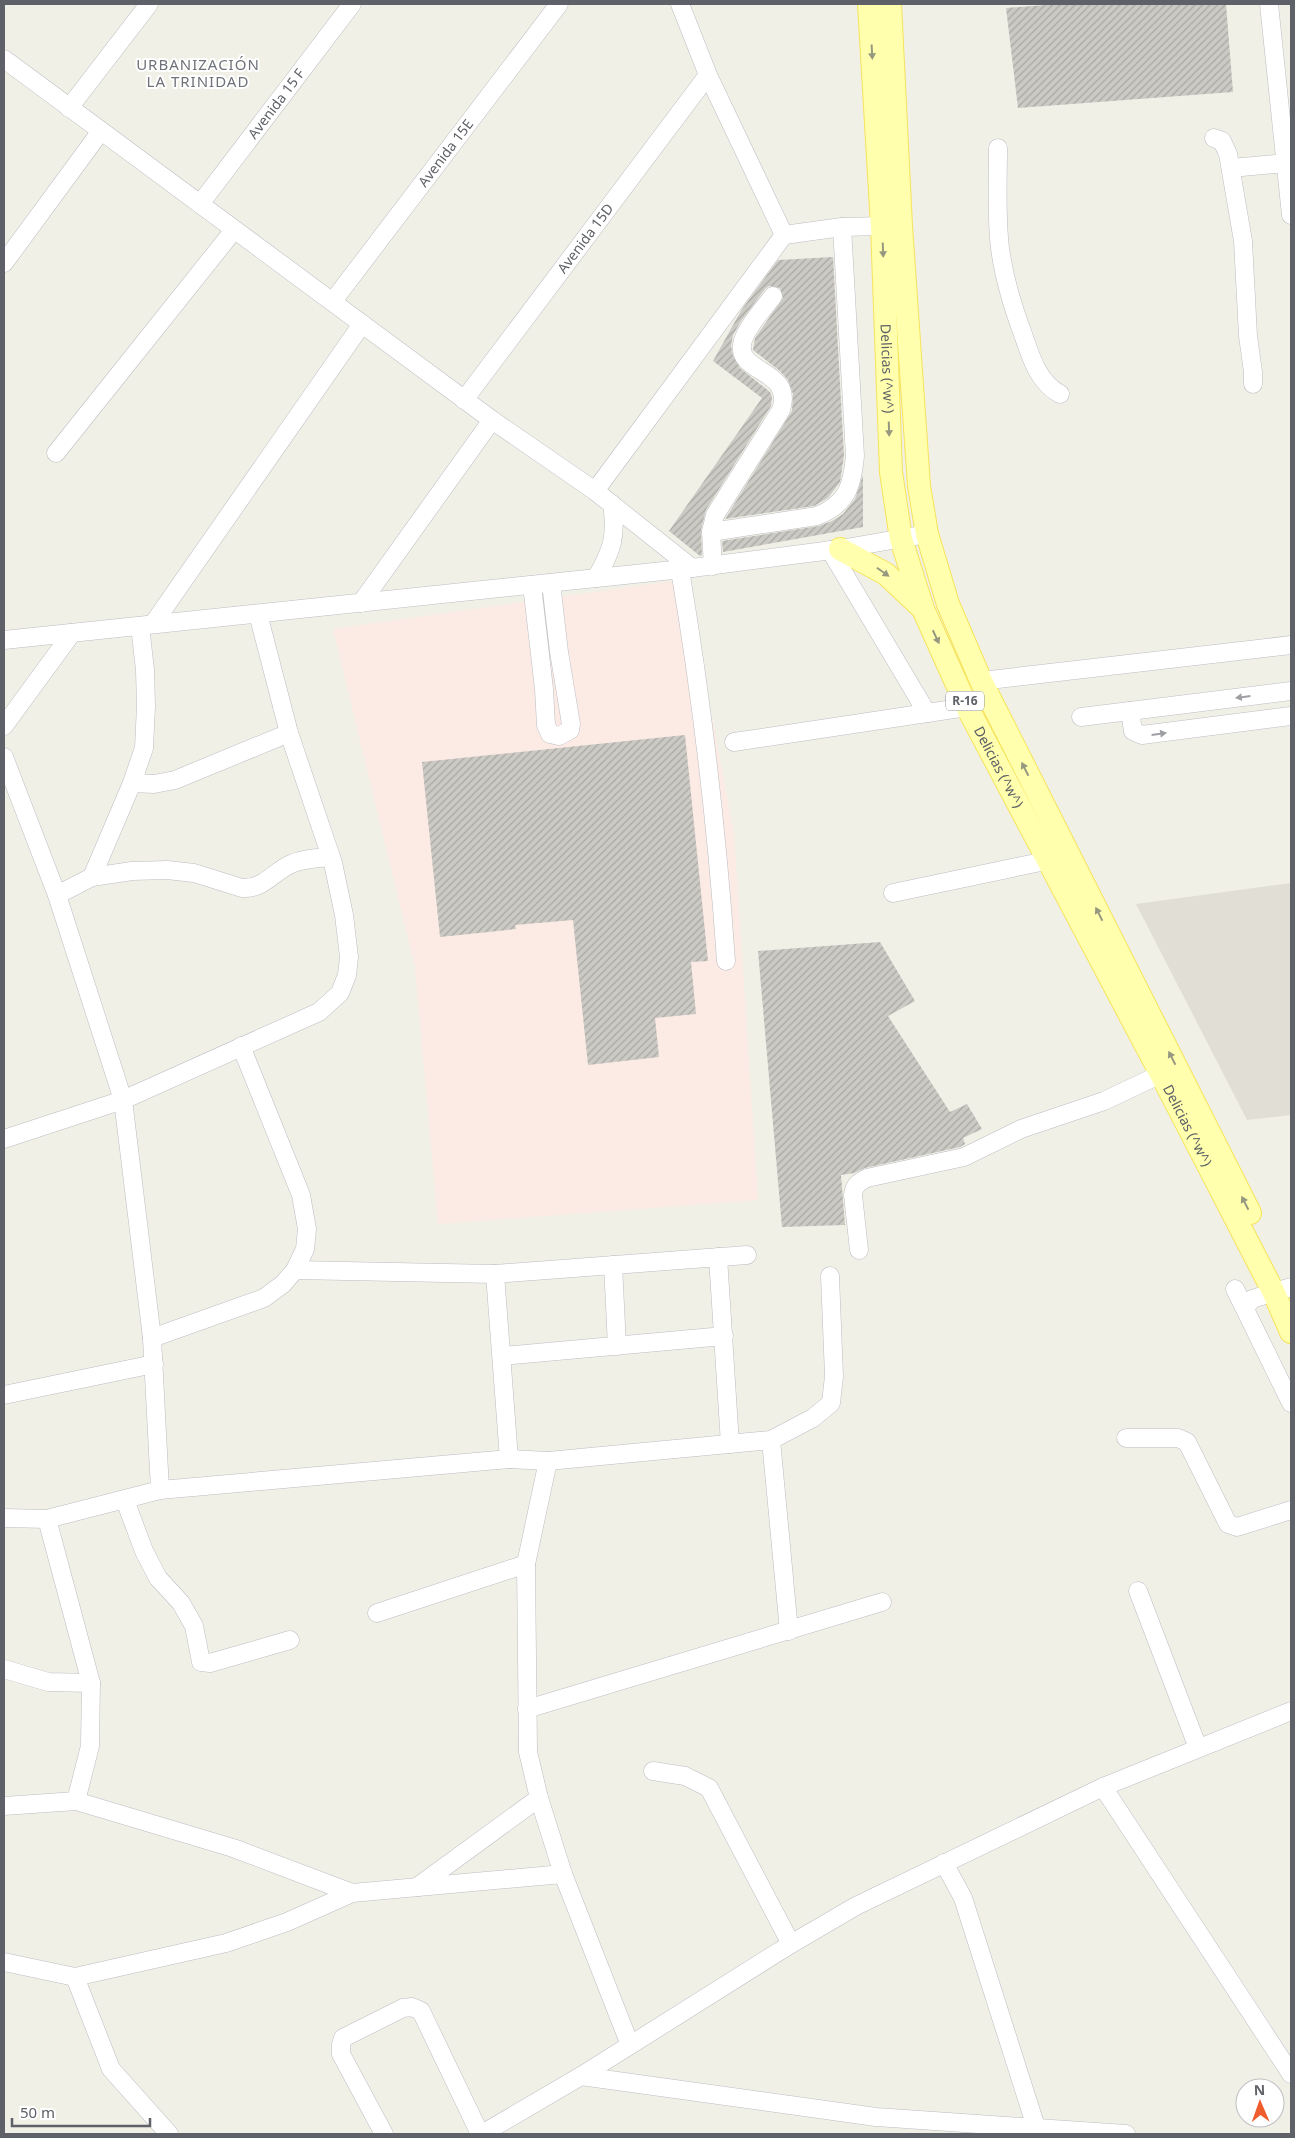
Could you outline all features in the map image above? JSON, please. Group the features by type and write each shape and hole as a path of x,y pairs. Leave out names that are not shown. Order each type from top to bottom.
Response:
{"main road":[{"name":"Delicias (^w^)","path":"869,4 882,226 891,472 901,539 923,609 967,707 1050,860 1161,1074 1286,1290"},
{"name":"Delicias (^w^)","path":"890,4 901,226 917,463 927,534 948,604 981,681 1286,1290 1291,1332"},
{"path":"835,549 886,574 923,609"}],"street":[{"path":"69,108 149,4"},
{"name":"Avenida 15 F","path":"200,204 352,4"},
{"name":"Avenida 15E","path":"332,302 559,4"},
{"path":"680,4 708,75 784,235"},
{"path":"1269,4 1291,215"},
{"path":"4,59 464,400 595,491 686,569 718,848 726,961"},
{"name":"Avenida 15D","path":"464,400 708,75"},
{"path":"4,263 101,131"},
{"path":"1214,138 1222,141 1225,145 1244,240 1248,336 1254,372 1253,384"},
{"path":"998,148 998,224 1006,282 1028,347 1042,380 1047,386 1060,394"},
{"path":"1231,168 1286,163"},
{"path":"595,491 784,235 842,227 882,226"},
{"path":"711,532 817,516 829,511 840,503 848,491 853,474 855,456 842,227"},
{"path":"56,452 234,230"},
{"path":"713,566 711,532 714,515 781,410 784,402 783,393 776,381 746,360 742,353 742,344 745,336 773,296"},
{"path":"92,877 141,760 145,733 147,625 362,324"},
{"path":"361,603 492,420"},
{"path":"596,578 608,559 613,544 612,504"},
{"path":"4,640 713,566 927,534"},
{"path":"835,549 927,713"},
{"path":"532,585 544,689 546,725 550,734 559,736 570,730 571,724 559,652 551,583"},
{"path":"4,1139 123,1100 319,1012 340,992 347,975 349,957 344,915 331,857 289,733 258,614"},
{"path":"4,726 72,633"},
{"path":"981,681 1291,645"},
{"path":"1081,717 1291,691"},
{"path":"734,742 967,707"},
{"path":"1130,711 1133,731 1142,735 1291,716"},
{"path":"132,783 154,784 174,780 289,733"},
{"path":"4,758 57,895 123,1100 152,1338 160,1490"},
{"path":"57,895 92,877 132,871 167,870 194,873 242,888 250,888 263,884 292,863 331,857"},
{"path":"892,893 1050,860"},
{"path":"152,1338 264,1298 283,1284 295,1270 305,1249 307,1229 301,1195 241,1046"},
{"path":"859,1250 853,1195 854,1188 859,1182 867,1178 964,1157 1021,1129 1104,1101 1161,1074"},
{"path":"295,1270 495,1274 747,1255"},
{"path":"718,1257 730,1444"},
{"path":"614,1265 617,1346"},
{"path":"495,1274 509,1459"},
{"path":"4,1518 47,1519 160,1490 509,1459 548,1460 772,1440 813,1418 831,1403 834,1376 830,1276"},
{"path":"1235,1289 1291,1403"},
{"path":"1245,1308 1252,1299 1286,1290"},
{"path":"502,1356 724,1336"},
{"path":"4,1395 154,1364"},
{"path":"1126,1438 1178,1438 1187,1442 1228,1524 1237,1527 1291,1510"},
{"path":"772,1440 789,1632"},
{"path":"548,1460 526,1564 528,1752 539,1798 563,1874 630,2046"},
{"path":"125,1500 144,1551 158,1578 181,1603 194,1626 201,1662 210,1663 290,1640"},
{"path":"47,1519 90,1683 90,1746 76,1801"},
{"path":"377,1613 526,1564"},
{"path":"1138,1591 1198,1748"},
{"path":"527,1709 789,1632 882,1602"},
{"path":"4,1669 48,1682 90,1683"},
{"path":"384,2134 341,2054 340,2045 343,2038 403,2008 412,2007 421,2011 487,2133 630,2046 791,1944 856,1906 1103,1787 1291,1711"},
{"path":"653,1771 685,1776 709,1788 791,1944"},
{"path":"1103,1787 1291,2074"},
{"path":"416,1887 539,1798"},
{"path":"4,1806 76,1801 233,1848 352,1893"},
{"path":"944,1863 963,1898 1036,2127"},
{"path":"4,1962 75,1977 226,1943 287,1922 352,1893 563,1874"},
{"path":"75,1977 111,2069 169,2134"},
{"path":"581,2076 876,2117 1126,2134"}],"shaded area":[{"path":"686,579 734,834 758,1200 438,1224 415,967 333,629"},
{"path":"1291,883 1291,1115 1247,1120 1136,904"}],"building":[{"path":"1060,4 1226,4 1233,92 1018,108 1006,8"},
{"path":"833,257 844,456 840,482 828,498 814,506 725,519 792,411 793,394 788,380 780,371 753,350 755,338 783,298 780,288 769,286 741,321 733,335 731,346 733,356 740,368 770,392 772,397 771,406 706,510 701,530 702,555 700,556 669,531 762,398 713,361 742,309 778,260"},
{"path":"863,475 863,527 723,552 722,541 819,526 832,521 843,514 855,499"},
{"path":"685,735 708,961 691,962 696,1014 655,1018 659,1057 588,1065 573,920 515,925 516,929 440,937 422,762"},
{"path":"880,942 915,1001 888,1016 950,1112 967,1104 982,1129 963,1138 965,1144 960,1147 841,1175 845,1225 782,1227 758,951"}],"district":[{"name":"URBANIZACIÓN LA TRINIDAD","path":"198,74"}]}
